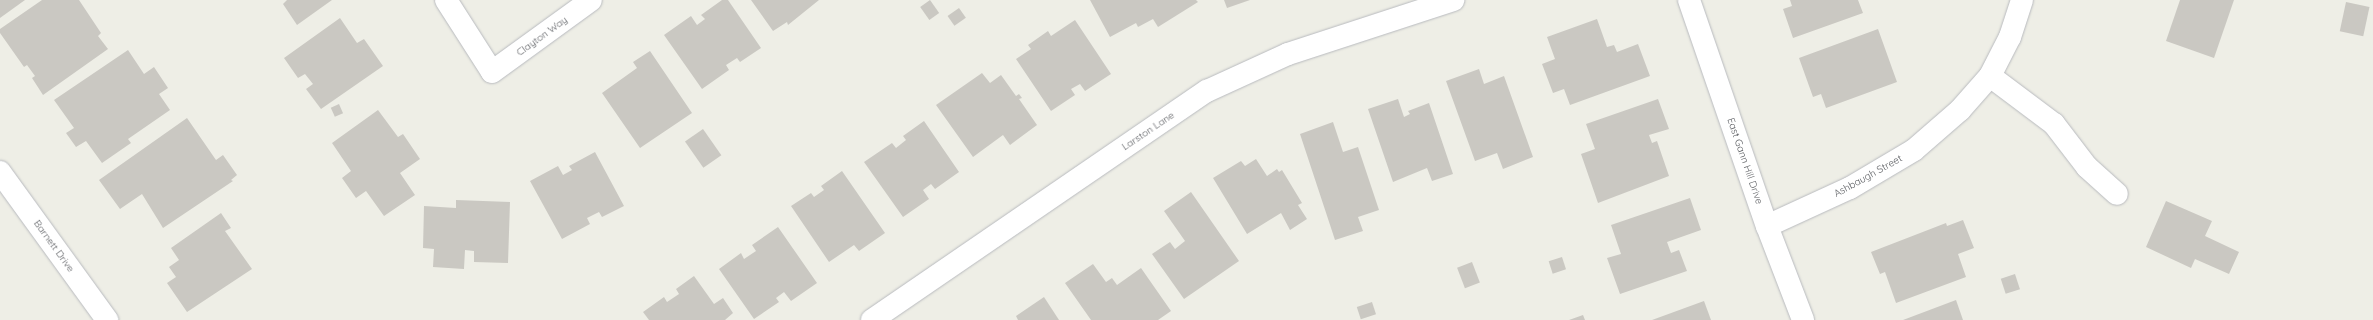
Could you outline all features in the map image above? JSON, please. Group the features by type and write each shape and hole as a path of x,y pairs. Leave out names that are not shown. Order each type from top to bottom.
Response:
{"street":[{"name":"Clayton Way","path":"446,0 492,72 591,0"},
{"name":"Larston Lane","path":"872,320 1207,91 1288,54 1453,0"},
{"name":"East Gann Hill Drive","path":"1690,0 1767,226 1803,320"},
{"name":"Ashbaugh Street","path":"1767,226 1850,188 1914,150 1960,110 1990,76 2010,37 2022,0"},
{"path":"1990,76 2054,124 2087,167 2117,194"},
{"name":"Barnett Drive","path":"0,172 107,320"}],"building":[{"path":"0,0 25,0 0,18"},
{"path":"42,0 79,0 101,33 98,36 108,49 43,95 32,78 35,76 27,65 24,67 0,33 0,29"},
{"path":"287,0 332,0 297,25 283,4"},
{"path":"722,0 728,0 761,48 740,62 737,58 726,65 729,70 702,89 664,35 691,16 697,25 705,19 701,15"},
{"path":"751,0 819,0 788,25 787,22 773,31"},
{"path":"930,0 939,13 929,20 920,7"},
{"path":"1090,0 1196,0 1198,2 1158,27 1153,19 1138,27 1136,23 1110,37"},
{"path":"1224,0 1250,0 1227,8"},
{"path":"1790,0 1858,0 1863,13 1793,38 1783,9 1792,6"},
{"path":"2180,0 2234,0 2214,58 2166,41"},
{"path":"2346,2 2369,7 2363,36 2340,31"},
{"path":"959,8 966,18 954,26 948,16"},
{"path":"340,18 357,43 364,39 383,66 321,109 306,89 313,84 305,74 298,78 284,58"},
{"path":"1597,19 1607,47 1614,45 1617,52 1638,44 1650,76 1570,105 1564,89 1553,93 1542,64 1555,59 1547,37"},
{"path":"1075,20 1111,74 1085,91 1080,84 1071,89 1075,95 1051,111 1016,59 1031,49 1028,45 1048,31 1051,36"},
{"path":"1878,29 1897,82 1826,108 1821,94 1813,97 1799,58"},
{"path":"128,50 144,74 154,67 168,88 159,94 170,110 128,139 131,143 102,163 86,141 76,147 66,133 74,128 54,100"},
{"path":"650,51 692,113 640,148 602,93 637,68 633,62"},
{"path":"1479,69 1484,84 1504,76 1533,157 1503,169 1497,153 1475,161 1446,81"},
{"path":"982,73 990,83 1001,75 1016,96 1019,94 1022,98 1019,99 1037,125 1010,145 1003,135 973,157 936,105"},
{"path":"1398,99 1404,117 1410,114 1408,111 1429,103 1453,174 1432,181 1427,168 1393,182 1368,109"},
{"path":"1658,99 1669,129 1649,135 1652,143 1657,141 1669,176 1598,203 1581,154 1595,149 1586,124"},
{"path":"339,104 343,113 335,117 331,108"},
{"path":"378,110 398,137 403,134 420,159 400,173 415,195 384,216 366,191 356,198 342,178 351,171 332,143"},
{"path":"187,118 216,160 223,155 237,175 231,180 233,181 163,228 142,194 120,209 99,180"},
{"path":"924,121 959,172 935,189 931,184 923,190 929,199 903,217 864,162 892,143 896,148 906,140 903,136"},
{"path":"1333,122 1343,152 1358,147 1379,210 1358,217 1363,231 1335,240 1300,134"},
{"path":"703,129 721,155 703,168 685,142"},
{"path":"595,152 624,206 602,217 599,212 587,218 590,224 562,239 530,181 558,166 563,175 572,170 569,166"},
{"path":"1256,159 1267,176 1277,169 1279,172 1282,170 1302,203 1298,205 1307,219 1290,230 1281,213 1247,234 1213,178 1241,161 1245,166"},
{"path":"842,171 885,233 859,251 854,245 829,262 791,206 811,193 814,197 824,190 821,186"},
{"path":"1191,192 1239,261 1184,299 1152,254 1170,242 1175,249 1185,241 1164,211"},
{"path":"1690,198 1701,230 1667,242 1671,253 1679,250 1687,271 1620,294 1607,258 1621,254 1611,225"},
{"path":"456,200 510,202 508,263 474,262 474,251 465,250 464,269 433,267 434,249 423,248 424,206 456,208"},
{"path":"2166,201 2212,221 2205,236 2239,252 2229,274 2195,259 2191,268 2146,247"},
{"path":"221,213 231,228 225,231 252,269 187,312 167,283 176,277 169,267 179,260 171,248"},
{"path":"1963,220 1974,248 1958,254 1966,277 1896,303 1885,272 1880,274 1871,252 1946,223 1947,226"},
{"path":"778,227 817,283 791,301 784,292 776,298 779,302 754,319 719,269 741,253 744,259 756,251 752,245"},
{"path":"1562,257 1566,269 1553,274 1549,261"},
{"path":"1472,262 1480,283 1465,288 1457,268"},
{"path":"1093,264 1106,282 1112,278 1117,285 1141,268 1171,311 1158,320 1091,320 1065,283"},
{"path":"2015,274 2020,289 2006,294 2001,279"},
{"path":"694,276 714,304 723,298 733,313 725,320 649,320 643,312 664,297 667,302 679,294 676,289"},
{"path":"1044,297 1059,320 1018,320 1016,316"},
{"path":"1956,300 1963,320 1903,320"},
{"path":"1704,301 1711,320 1652,320"},
{"path":"1372,302 1376,314 1361,319 1357,307"},
{"path":"1583,315 1585,320 1569,320"}]}
